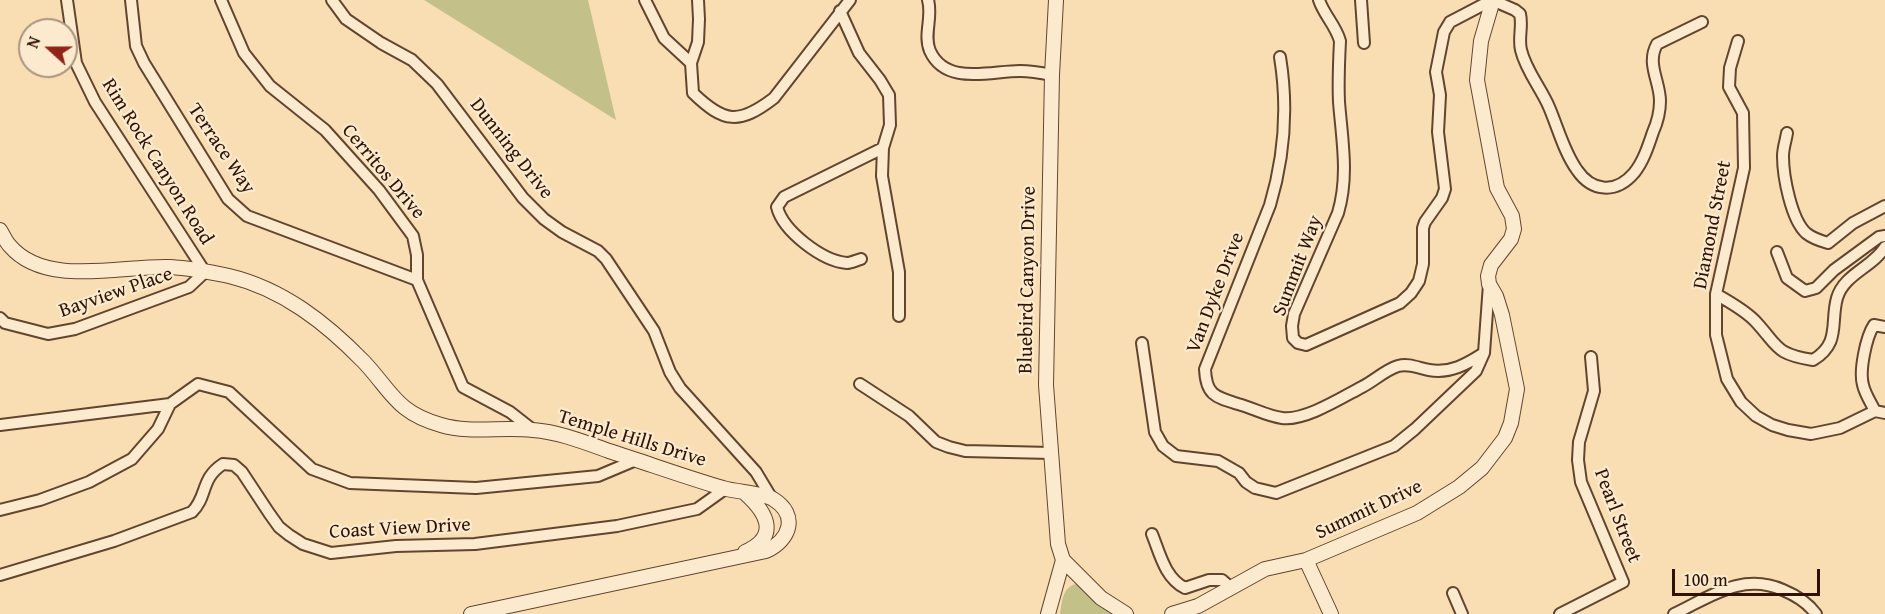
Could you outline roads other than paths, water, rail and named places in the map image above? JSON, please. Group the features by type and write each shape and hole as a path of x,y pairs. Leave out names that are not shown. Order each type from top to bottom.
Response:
{"street":[{"name":"Rim Rock Canyon Road","path":"67,0 76,63 95,102 205,272"},
{"name":"Terrace Way","path":"131,0 136,46 144,63 228,199 247,216 417,280"},
{"name":"Cerritos Drive","path":"221,0 244,53 270,86 324,130 379,190 413,236 417,255 417,280 463,387 510,412 533,429"},
{"name":"Dunning Drive","path":"332,0 346,19 381,43 412,60 438,84 523,198 544,219 562,232 598,251 606,259 654,331 670,372 680,388 756,472 771,497"},
{"path":"645,0 664,38 691,63"},
{"path":"698,0 698,42 691,63 693,93 710,109 726,116 741,117 759,109 774,98 850,0"},
{"path":"928,0 930,18 927,35 930,50 938,63 950,71 966,74 1022,70 1052,75"},
{"name":"Bluebird Canyon Drive","path":"1056,0 1052,75 1046,361 1058,544 1063,560"},
{"name":"Summit Way","path":"1319,0 1340,41 1338,86 1345,184 1338,213 1294,314 1293,338 1298,344 1306,345 1400,303 1411,293 1419,280 1424,264 1423,228 1442,198 1444,189 1438,132 1440,95 1436,72 1444,32 1450,22 1493,0"},
{"path":"1361,0 1364,43"},
{"path":"1142,343 1155,432 1163,446 1176,456 1218,461 1239,473 1255,488 1276,494 1394,446 1476,371 1484,352 1488,276 1491,265 1511,239 1514,229 1512,216 1497,188 1477,80 1481,41 1493,0 1515,9 1520,14 1521,52 1529,70 1548,104 1575,168 1588,182 1600,188 1611,188 1623,183 1633,174 1644,157 1659,111 1660,99 1652,59 1657,44 1702,22"},
{"path":"840,11 859,53 889,95 890,125 883,148 882,176 899,272 899,316"},
{"name":"Diamond Street","path":"1738,41 1730,68 1729,87 1743,113 1744,168 1716,294 1716,335 1727,379 1741,402 1756,416 1772,425 1811,434 1840,428 1880,412"},
{"name":"Van Dyke Drive","path":"1280,57 1284,81 1284,123 1275,185 1270,205 1205,369 1206,382 1212,393 1222,399 1267,414 1281,418 1295,418 1365,386 1395,367 1408,364 1432,371 1454,369 1466,365 1484,352"},
{"path":"1788,133 1783,154 1784,174 1792,206 1807,234 1828,243 1853,223 1885,206"},
{"path":"861,259 848,263 818,252 804,243 780,219 777,207 784,197 883,148"},
{"name":"Temple Hills Drive","path":"0,230 10,246 27,260 47,268 75,271 170,267 230,277 284,297 312,314 364,362 400,406 419,418 442,426 466,429 533,429 566,436 725,489 771,497"},
{"path":"1777,252 1787,278 1805,291 1816,288 1834,270 1879,237 1885,236"},
{"path":"1716,294 1754,320 1773,345 1785,353 1813,360 1824,353 1829,345 1834,326 1837,297 1844,285 1856,273 1879,257 1885,248"},
{"name":"Bayview Place","path":"0,318 5,323 48,334 75,329 189,287 205,272"},
{"name":"Summit Drive","path":"1172,614 1198,606 1265,570 1306,560 1417,513 1459,487 1482,468 1505,438 1517,389 1502,315 1496,296 1489,284"},
{"path":"1880,412 1862,383 1869,333 1874,325 1885,327"},
{"name":"Pearl Street","path":"1583,603 1623,582 1581,482 1578,460 1579,442 1594,391 1591,357"},
{"path":"0,425 170,404 198,384 230,392 312,470 350,483 476,488 598,476 636,460"},
{"path":"860,384 909,416 936,442 949,447 965,451 1051,453"},
{"path":"0,510 40,500 89,482 132,459 158,429 170,404"},
{"name":"Coast View Drive","path":"0,575 114,541 192,512 199,505 210,476 224,464 234,465 242,472 274,520 289,535 303,544 331,553 396,546 476,544 617,526 697,509 725,489"},
{"path":"738,556 756,547 766,533 766,518 762,510 745,494 755,480 756,472"},
{"path":"471,614 766,551 778,546 787,533 786,511 771,497"},
{"path":"1152,534 1169,576 1176,584 1185,588 1209,580 1222,580 1231,588"},
{"path":"1048,614 1063,560 1101,598 1126,614"},
{"path":"1306,560 1331,614"},
{"path":"1674,614 1717,592 1747,582 1772,585 1794,594 1816,614"},
{"path":"1453,593 1462,614"},
{"path":"1560,614 1583,603 1588,614"}]}
